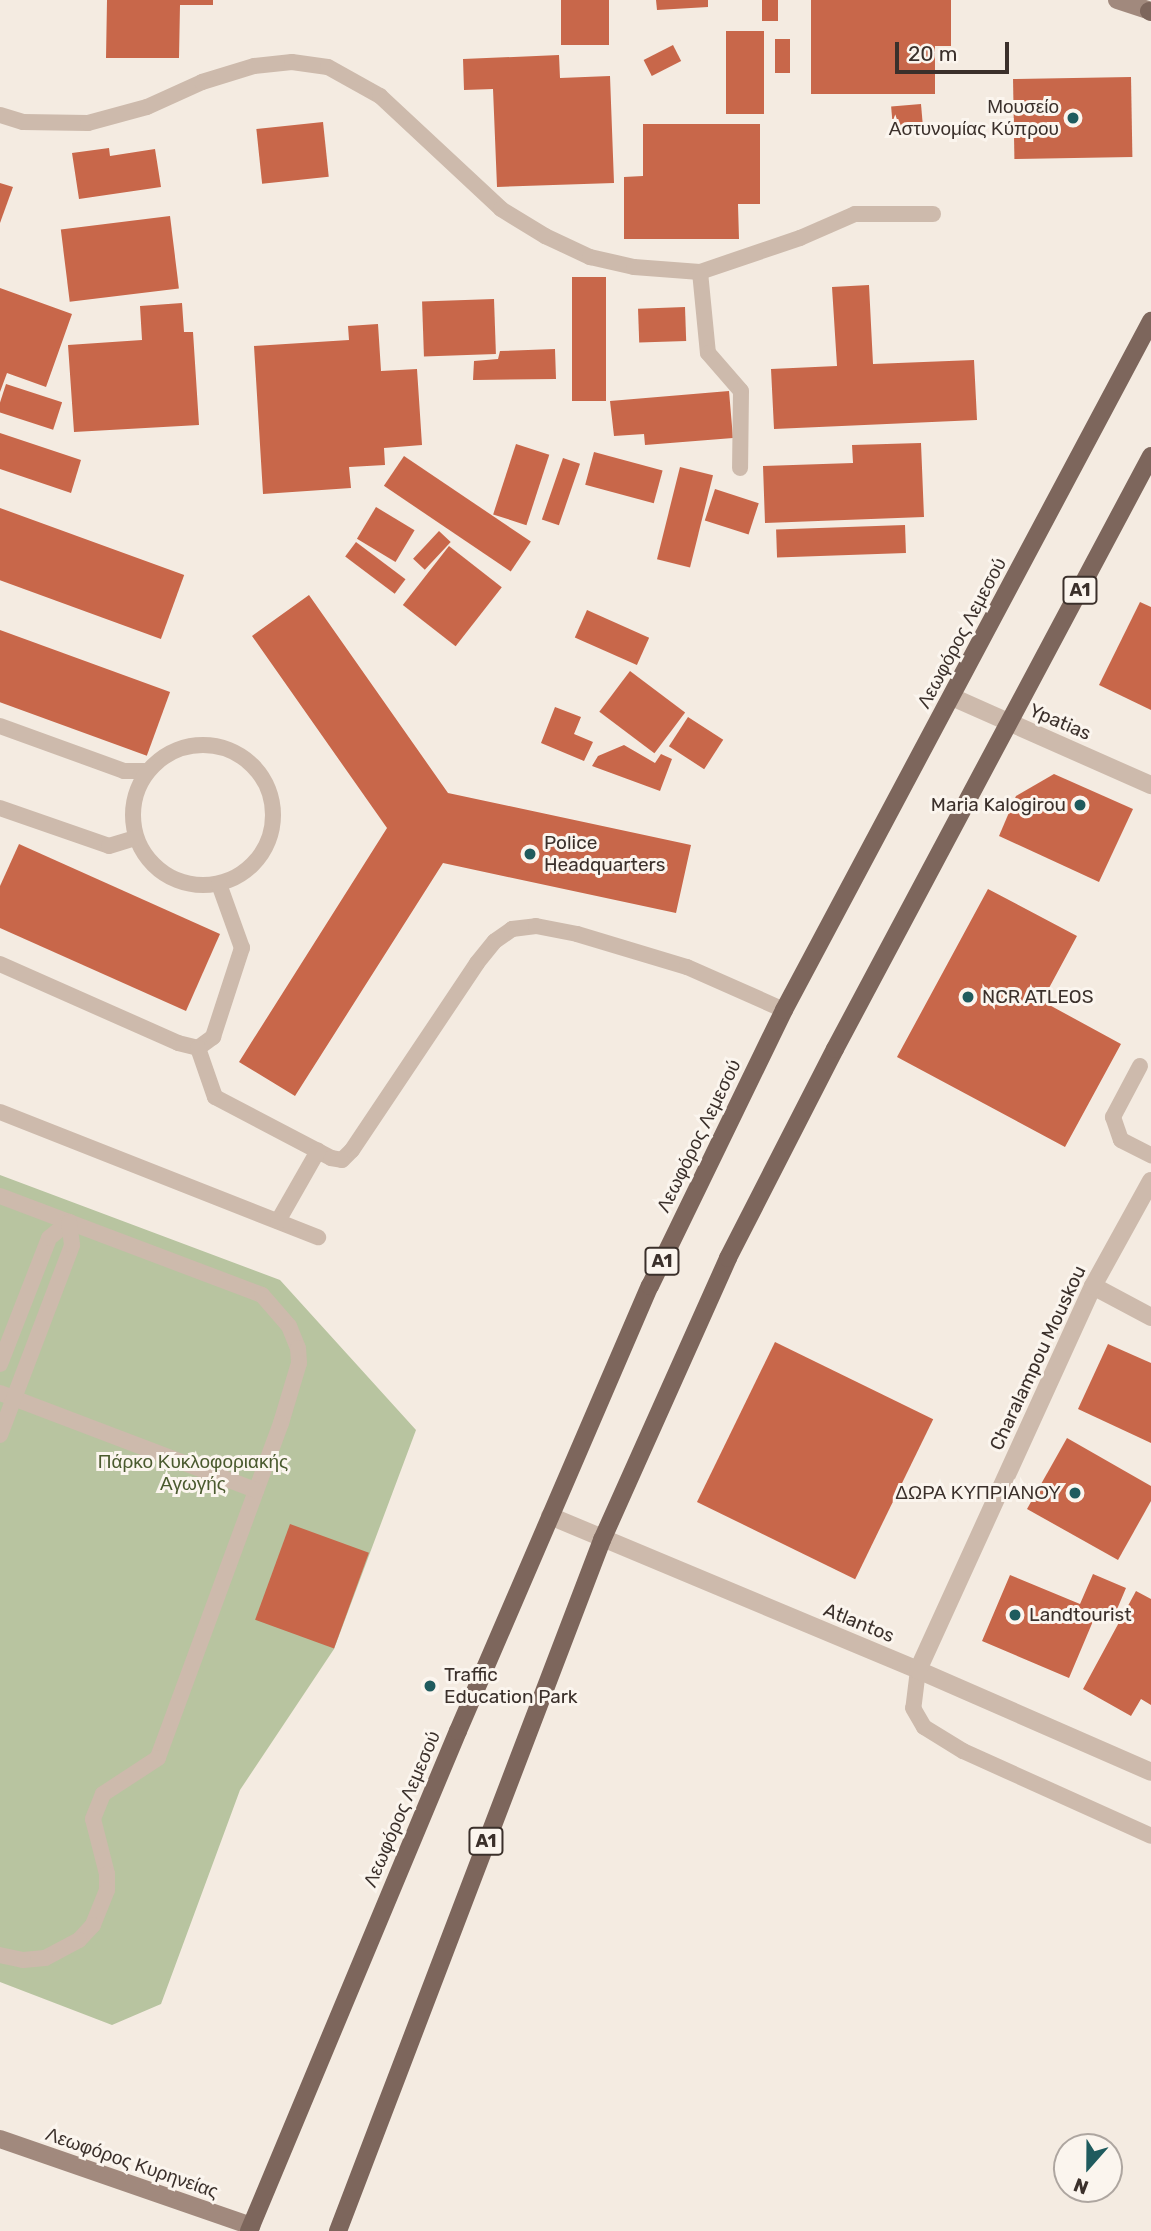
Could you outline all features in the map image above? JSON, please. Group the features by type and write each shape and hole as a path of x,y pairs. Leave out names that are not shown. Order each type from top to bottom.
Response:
{"main road":[{"path":"1117,0 1150,11"},
{"name":"Λεωφόρος Λεμεσού","path":"250,2228 550,1516 650,1286 784,1010 1151,321"},
{"name":"A1","path":"338,2231 602,1540 728,1258 835,1049 1151,456"},
{"name":"Λεωφόρος Κυρηνείας","path":"0,2139 250,2228"}],"street":[{"name":"Ypatias","path":"952,697 1151,785"},
{"name":"Charalampou Mouskou","path":"918,1670 1093,1286 1151,1181"},
{"path":"1093,1286 1151,1317"},
{"name":"Atlantos","path":"550,1516 918,1670 1151,1772"}],"lane":[{"path":"0,115 23,122 88,123 147,107 202,82 254,66 292,62 328,67 380,96 501,209 545,236 590,257 634,267 700,272 800,239 855,214 933,215"},
{"path":"700,272 708,353 741,391 740,468"},
{"path":"0,726 124,771 147,771"},
{"path":"215,745 238,753 257,769 269,790 274,813 271,838 259,859 242,875 219,884 201,887 182,883 156,867 135,838 132,815 136,791 147,771 174,750 215,745"},
{"path":"0,808 109,846 135,838"},
{"path":"198,1048 213,1037 242,948 219,884"},
{"path":"198,1048 215,1097 318,1152 342,1160 352,1150 477,963 495,941 512,929 536,926 687,967 784,1010"},
{"path":"0,964 178,1043 198,1048"},
{"path":"1140,1066 1113,1117 1121,1140 1151,1155"},
{"path":"0,1112 318,1237"},
{"path":"278,1222 318,1152"},
{"path":"0,1196 262,1296 289,1326 298,1348 299,1363 295,1385 158,1758 103,1794 93,1819 107,1874 107,1890 93,1925 79,1940 45,1958 23,1960 0,1955"},
{"path":"0,1364 49,1238 69,1222"},
{"path":"0,1435 7,1396 72,1245 69,1222"},
{"path":"7,1396 256,1490"},
{"path":"918,1670 913,1708 924,1727 963,1751 1151,1836"}],"green space":[{"name":"Πάρκο Κυκλοφοριακής Αγωγής","path":"0,1175 280,1280 416,1430 334,1649 240,1790 161,2004 112,2025 0,1982"}],"building":[{"path":"107,0 213,0 213,5 180,5 179,58 106,58"},
{"path":"561,0 609,0 609,45 561,45"},
{"path":"656,0 708,0 708,7 657,10"},
{"path":"762,0 778,0 778,21 762,21"},
{"path":"811,0 951,0 951,46 935,46 935,94 811,94"},
{"path":"726,31 764,31 764,114 726,114"},
{"path":"775,39 790,39 790,73 775,73"},
{"path":"673,45 681,61 652,76 644,60"},
{"path":"559,55 560,78 610,76 614,183 497,187 493,89 464,90 463,59"},
{"name":"Μουσείο Αστυνομίας Κύπρου","path":"1131,77 1132,157 1014,159 1013,79"},
{"path":"921,104 923,128 893,131 891,107"},
{"path":"323,122 329,177 262,184 256,129"},
{"path":"643,124 760,124 760,204 738,204 739,239 624,239 624,177 643,176"},
{"path":"109,148 110,156 155,149 161,187 79,199 72,153"},
{"path":"0,183 13,187 0,223"},
{"path":"170,216 179,288 70,302 61,229"},
{"path":"572,277 606,277 606,401 572,401"},
{"path":"869,285 873,364 974,360 977,420 774,429 771,369 837,366 832,287"},
{"path":"0,288 72,314 46,387 7,373 0,392"},
{"path":"494,299 496,354 424,356 422,302"},
{"path":"182,303 184,332 193,332 199,425 74,432 68,345 142,340 140,306"},
{"path":"685,307 686,341 639,343 638,309"},
{"path":"378,324 381,371 417,369 422,445 384,448 385,465 349,467 351,488 263,494 254,346 349,340 348,326"},
{"path":"555,349 556,379 473,380 474,361 498,359 500,351"},
{"path":"6,384 62,402 53,430 0,413"},
{"path":"729,391 733,438 645,445 644,434 614,436 610,401"},
{"path":"0,433 81,460 71,493 0,469"},
{"path":"921,443 924,517 765,523 763,466 853,463 852,445"},
{"path":"516,444 549,455 526,525 493,514"},
{"path":"594,452 663,470 654,503 585,485"},
{"path":"404,456 531,542 511,571 384,486"},
{"path":"563,458 580,464 559,525 542,519"},
{"path":"680,467 713,475 690,567 657,559"},
{"path":"715,489 759,503 749,535 705,520"},
{"path":"376,507 415,530 396,562 357,539"},
{"path":"0,508 184,575 161,639 0,580"},
{"path":"905,525 906,553 777,557 776,530"},
{"path":"439,531 451,542 425,570 413,559"},
{"path":"356,542 406,579 395,594 345,556"},
{"path":"449,546 502,587 456,646 403,605"},
{"name":"Police Headquarters","path":"309,595 448,793 691,845 676,913 443,863 295,1096 239,1062 387,828 252,636"},
{"path":"1140,602 1151,607 1151,710 1099,685"},
{"path":"587,610 649,638 637,665 575,637"},
{"path":"0,630 170,692 147,756 0,702"},
{"path":"630,671 685,713 654,753 599,712"},
{"path":"555,707 581,717 574,734 593,742 584,761 541,743"},
{"path":"688,717 723,740 704,769 669,746"},
{"path":"624,745 655,763 661,754 672,759 660,791 592,766 598,756"},
{"path":"1054,774 1133,809 1099,882 999,836 1016,796"},
{"path":"19,844 220,934 186,1011 0,928 0,886"},
{"path":"988,889 1077,936 1042,1001 1121,1044 1065,1147 897,1057"},
{"path":"775,1342 933,1419 855,1579 697,1502"},
{"path":"1108,1344 1151,1363 1151,1443 1078,1409"},
{"path":"1067,1438 1151,1486 1151,1501 1118,1560 1027,1509"},
{"path":"290,1524 369,1553 334,1649 255,1620"},
{"path":"1093,1574 1126,1588 1112,1621 1096,1614 1069,1678 982,1641 1010,1575 1080,1604"},
{"path":"1136,1591 1151,1599 1151,1705 1141,1699 1131,1716 1083,1689"}],"place":[{"name":"Μουσείο Αστυνομίας Κύπρου","path":"1073,118"},
{"name":"Maria Kalogirou","path":"1080,805"},
{"name":"Police Headquarters","path":"530,854"},
{"name":"NCR ATLEOS","path":"968,997"},
{"name":"ΔΩΡΑ ΚΥΠΡΙΑΝΟΥ","path":"1075,1493"},
{"name":"Landtourist","path":"1015,1615"},
{"name":"Traffic Education Park","path":"430,1686"}]}
